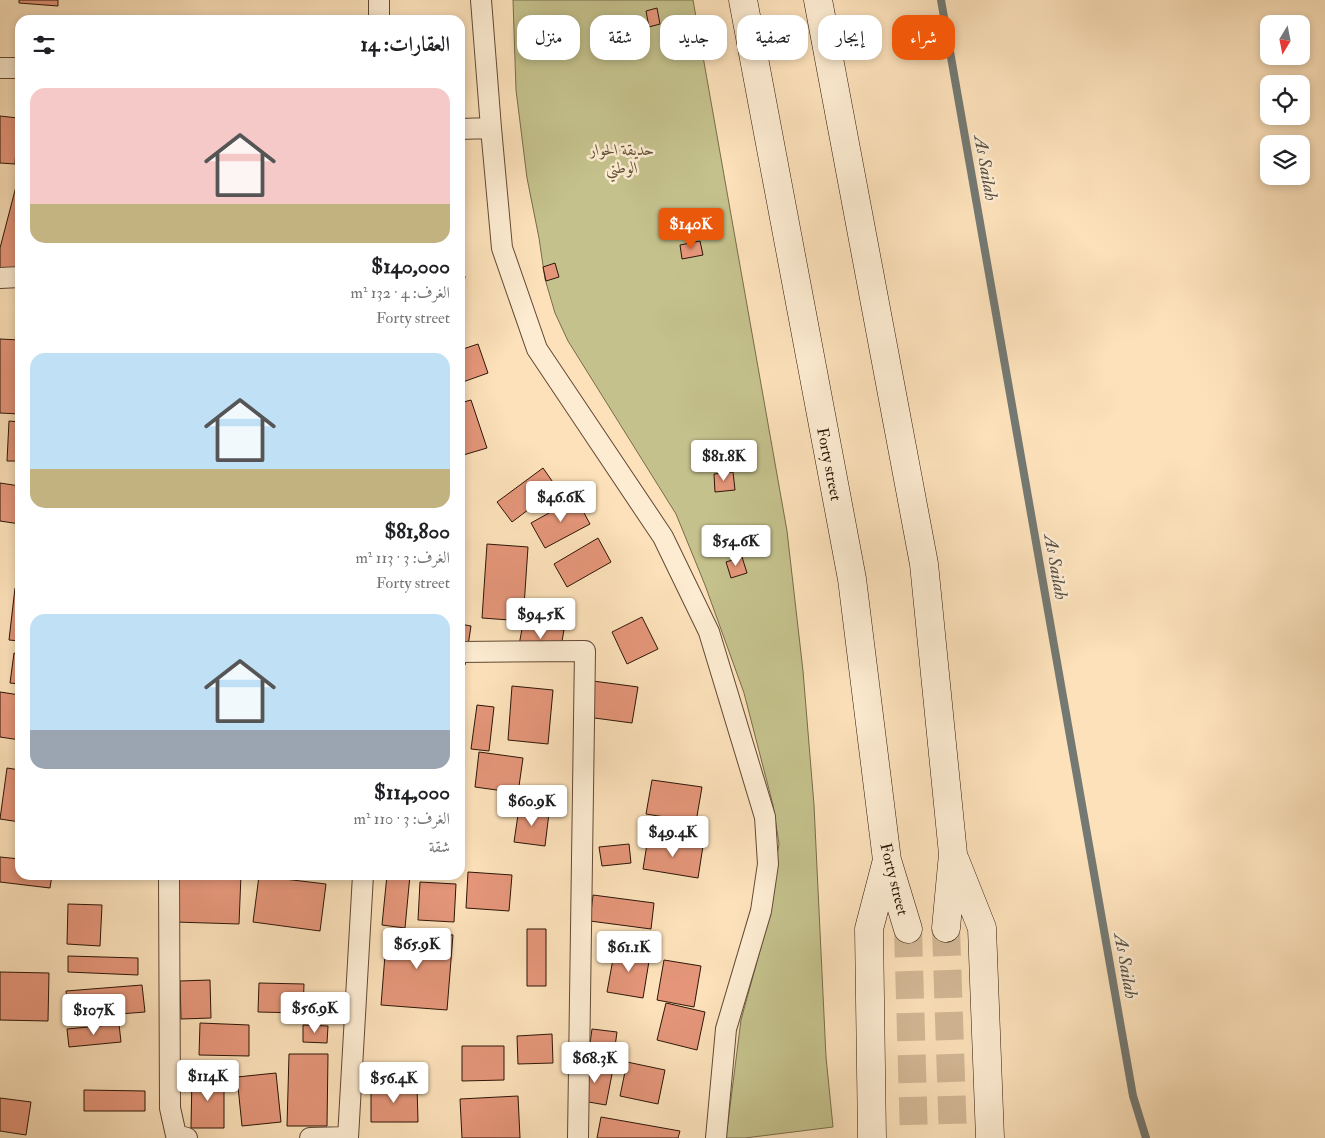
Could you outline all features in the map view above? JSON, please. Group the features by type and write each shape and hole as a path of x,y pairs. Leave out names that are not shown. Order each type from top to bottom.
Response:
{"main road":[{"name":"Forty street","path":"743,0 852,579 887,860 908,929"},
{"path":"818,0 924,564 953,854 946,928"},
{"path":"953,854 982,928 990,1138"},
{"path":"872,1138 869,929 887,860"}],"street":[{"path":"378,0 379,15"},
{"path":"481,0 502,248 537,349 663,537 709,632 765,817 768,864 764,892 761,911 726,1029 716,1138"},
{"path":"0,68 15,68"},
{"path":"465,129 491,128"},
{"path":"0,278 15,278"},
{"path":"465,652 585,651 578,1138"},
{"path":"169,880 170,1108 176,1134 187,1138"},
{"path":"310,1138 348,1137 363,880"}],"green space":[{"name":"حديقة الحوار الوطني","path":"513,0 693,0 696,15 660,15 660,60 704,60 787,531 803,671 814,805 826,1057 833,1127 745,1138 726,1138 741,1020 761,947 779,844 773,805 744,693 705,585 676,514 568,341 555,313 545,279 527,178 516,90"}],"building":[{"path":"19,0 58,0 58,6 19,3"},
{"path":"657,8 660,24 650,27 650,15 647,15 646,11"},
{"path":"0,116 15,118 15,164 0,163"},
{"path":"15,190 15,278 0,274 0,248"},
{"path":"700,241 703,255 682,259 680,245"},
{"path":"555,263 559,277 546,281 543,267"},
{"path":"0,339 15,340 15,414 0,413"},
{"path":"478,344 488,373 465,381 465,348"},
{"path":"471,400 487,448 465,455 465,402"},
{"path":"9,421 15,422 15,461 7,461"},
{"path":"543,468 557,488 512,522 497,502"},
{"path":"733,472 735,490 715,492 714,474"},
{"path":"0,483 15,485 15,523 0,521"},
{"path":"576,498 590,524 545,548 531,523"},
{"path":"598,538 611,562 567,587 554,564"},
{"path":"487,544 528,547 523,621 482,618"},
{"path":"742,557 747,573 731,578 726,562"},
{"path":"15,588 15,641 9,640"},
{"path":"642,617 658,649 627,664 612,632"},
{"path":"523,623 564,630 559,658 518,651"},
{"path":"465,625 471,626 465,665"},
{"path":"14,653 15,684 10,683"},
{"path":"593,681 638,687 632,723 587,717"},
{"path":"512,686 553,690 548,744 508,740"},
{"path":"0,692 15,694 15,739 0,737"},
{"path":"477,705 494,707 489,751 471,749"},
{"path":"479,752 523,758 518,793 475,787"},
{"path":"7,768 15,769 15,821 0,819"},
{"path":"652,780 702,787 696,822 646,814"},
{"path":"519,808 549,813 545,846 514,842"},
{"path":"648,838 703,846 698,878 643,869"},
{"path":"629,844 631,863 602,866 599,847"},
{"path":"0,857 15,858 15,880 51,880 50,888 0,882"},
{"path":"468,872 512,875 509,911 466,908"},
{"path":"177,880 241,880 239,924 175,922"},
{"path":"258,880 292,880 326,884 320,931 253,922"},
{"path":"386,880 410,880 405,928 382,925"},
{"path":"420,882 456,884 454,922 418,920"},
{"path":"593,895 654,903 651,929 590,921"},
{"path":"68,904 102,905 100,946 67,944"},
{"path":"527,929 546,929 546,986 527,986"},
{"path":"387,930 453,935 447,1010 381,1005"},
{"path":"615,948 650,955 643,998 607,992"},
{"path":"68,956 138,958 138,975 68,972"},
{"path":"664,960 701,966 694,1007 657,1000"},
{"path":"0,972 49,973 48,1021 0,1020"},
{"path":"210,980 211,1018 181,1019 180,981"},
{"path":"259,983 304,984 303,1013 258,1012"},
{"path":"142,985 145,1012 68,1018 66,991"},
{"path":"666,1003 705,1012 697,1050 657,1040"},
{"path":"200,1023 249,1025 249,1056 199,1055"},
{"path":"119,1024 121,1042 69,1047 67,1029"},
{"path":"303,1025 328,1026 327,1043 303,1042"},
{"path":"592,1029 617,1032 614,1054 589,1051"},
{"path":"552,1034 553,1063 518,1064 517,1036"},
{"path":"462,1046 504,1046 504,1080 462,1081"},
{"path":"289,1054 328,1054 327,1126 287,1126"},
{"path":"627,1062 665,1070 658,1104 620,1096"},
{"path":"583,1064 613,1069 606,1105 577,1100"},
{"path":"276,1073 281,1122 242,1126 237,1077"},
{"path":"192,1075 224,1075 224,1128 191,1128"},
{"path":"371,1086 417,1086 418,1122 371,1122"},
{"path":"84,1090 145,1091 145,1111 84,1111"},
{"path":"518,1096 520,1138 462,1138 460,1099"},
{"path":"0,1098 31,1102 26,1135 0,1131"},
{"path":"601,1117 680,1131 678,1138 597,1138"}],"waterway":[{"name":"As Sailah","path":"941,0 1133,1096 1146,1138"}],"tunnel":[{"path":"946,928 953,1138"},
{"path":"908,929 914,1138"}]}
